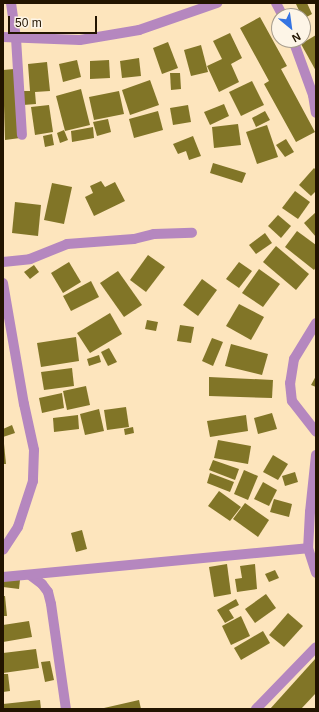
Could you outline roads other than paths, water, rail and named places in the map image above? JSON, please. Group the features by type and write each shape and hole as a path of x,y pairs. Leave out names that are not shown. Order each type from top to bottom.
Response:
{"street":[{"path":"11,3 16,38 22,134"},
{"path":"3,37 80,40 139,30 218,3"},
{"path":"296,48 313,95 316,113"},
{"path":"3,262 30,259 67,244 134,239 154,234 192,233"},
{"path":"3,284 24,404 34,450 33,481 18,527 3,550"},
{"path":"316,323 294,359 290,383 292,401 316,432"},
{"path":"316,455 308,548 316,573"},
{"path":"3,577 158,561 308,548"},
{"path":"30,575 42,584 48,592 66,709"},
{"path":"256,709 316,647"}]}
